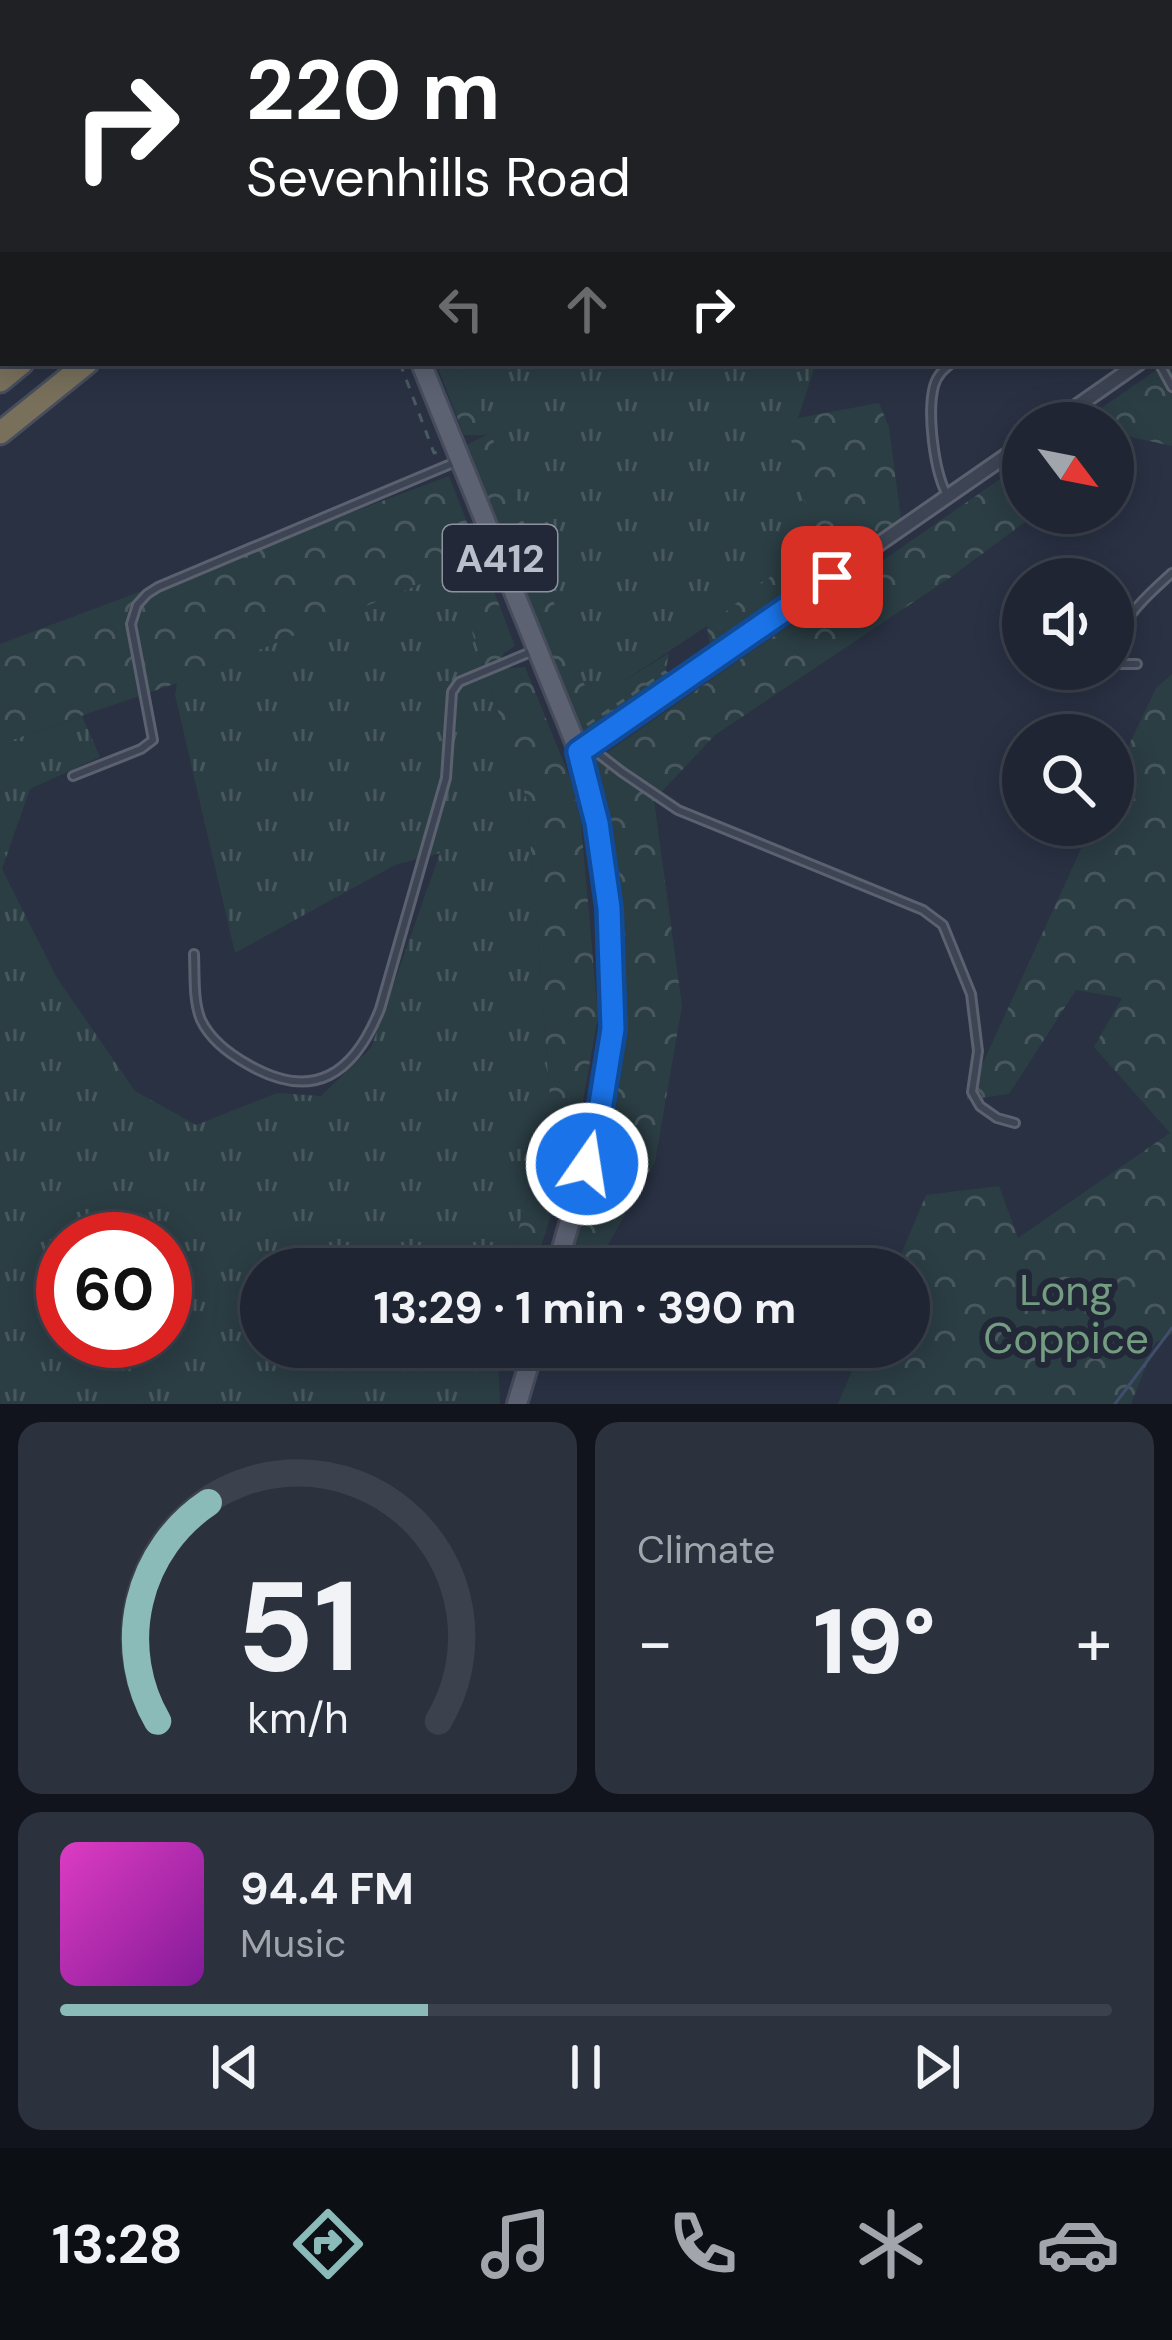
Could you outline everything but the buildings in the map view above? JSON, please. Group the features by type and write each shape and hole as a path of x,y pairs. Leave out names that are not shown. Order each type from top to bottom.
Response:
{"highway":[{"path":"0,433 83,366"}],"main road":[{"name":"A412","path":"422,366 537,650 584,749 597,823 609,908 613,1029 597,1129 562,1248"},
{"path":"517,1404 527,1368"}],"street":[{"path":"1083,402 1134,366"},
{"path":"584,749 1002,458"}],"lane":[{"path":"947,496 940,480 932,420 935,382 948,366"},
{"path":"73,776 153,740 131,624 137,605 147,594 458,452"},
{"path":"1137,664 1121,664 1118,658 1123,626 1138,604 1172,573"},
{"path":"194,954 202,1024 223,1048 269,1076 294,1083 330,1077 344,1066 380,1010 446,778 452,692 460,682 537,650"},
{"path":"584,749 678,810 923,910 943,925 971,994 978,1051 972,1092 980,1106 1015,1123"}],"path":[{"path":"401,366 434,453 458,452"},
{"path":"581,729 665,672 678,683"}],"green space":[{"path":"437,366 461,366 591,702 669,653 663,684 580,734 466,445 487,435 464,435"},
{"path":"461,366 815,366 798,418 789,430 815,543 707,626 591,703"},
{"path":"1162,366 1172,366 1172,446 1134,438 1134,402 1110,402"},
{"path":"879,403 889,427 901,519 711,654 707,626 814,543 789,430 798,418"},
{"path":"449,476 515,646 504,653 496,669 525,667 570,778 581,823 598,1016 578,1129 541,1248 514,1248 550,1098 527,800 452,571 177,683 0,744 0,644"},
{"path":"1002,478 1002,534 1009,534 715,735 654,800 682,1006 655,1162 606,1248 572,1248 602,1145 621,1037 623,994 614,896 593,762"},
{"path":"452,571 527,800 550,1098 514,1248 240,1248 240,1368 485,1368 476,1404 0,1404 0,744 82,716 100,757 30,789 2,869 57,978 135,1091 196,1125 277,1093 321,1096 371,1048 440,853 395,865 235,953 175,695 177,683"},
{"name":"Long Coppice","path":"1172,674 1172,1334 1155,1343 1131,1404 838,1404 853,1368 930,1368 930,1248 904,1248 926,1195 999,1186 1018,1238 1170,1133 1094,1047 1122,998 1076,990 1009,1094 966,1100 1082,846 1134,846 1134,735 1156,688"},
{"path":"485,1368 498,1368 500,1404 476,1404"}],"waterway":[{"path":"1115,1404 1172,1328"}],"route":[{"path":"587,1164 613,1029 609,908 597,823 579,752 832,577"}]}
